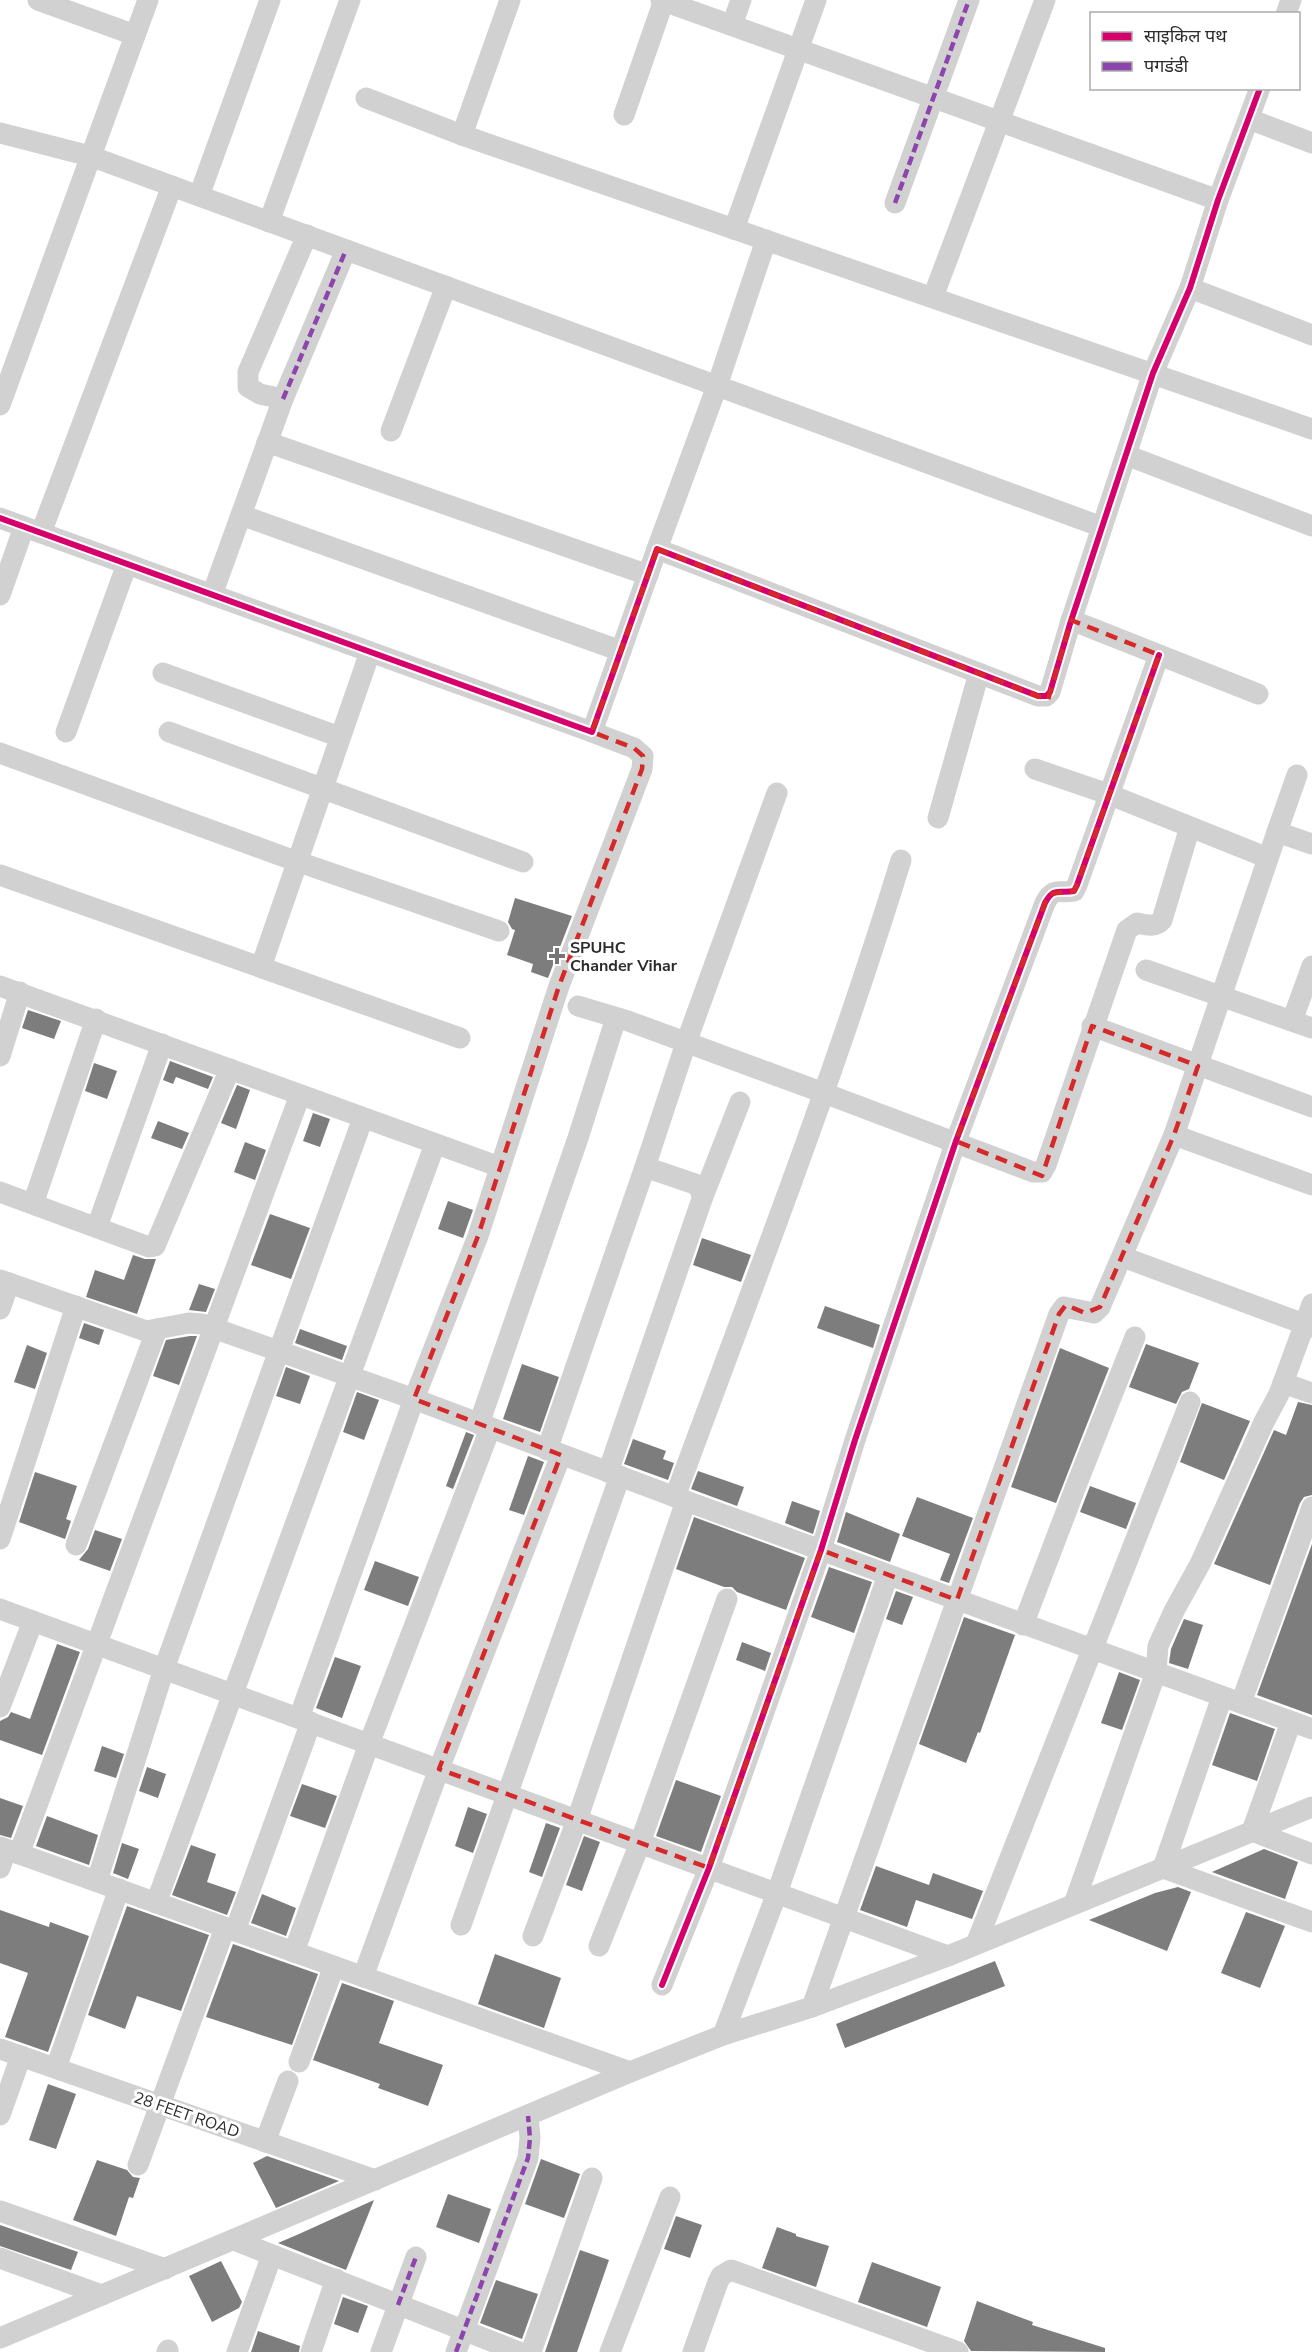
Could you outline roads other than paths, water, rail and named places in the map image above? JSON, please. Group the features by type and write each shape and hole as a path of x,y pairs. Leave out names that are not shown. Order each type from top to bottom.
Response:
{"street":[{"path":"38,0 135,34"},
{"path":"0,405 148,0"},
{"path":"199,196 270,0"},
{"path":"269,222 350,0"},
{"path":"462,135 510,0"},
{"path":"624,115 663,0 1218,200"},
{"path":"732,25 741,0"},
{"path":"734,229 816,0"},
{"path":"895,203 969,0"},
{"path":"933,297 1044,0"},
{"path":"657,549 1038,696 1046,696 1050,692 1071,620 1153,373 1190,288 1218,200 1259,90"},
{"path":"366,98 462,135 1312,429"},
{"path":"1249,119 1312,143"},
{"path":"0,133 90,156 1102,526"},
{"path":"0,595 33,530 172,186"},
{"path":"283,399 260,394 248,387 248,372 307,235"},
{"path":"592,732 717,386 766,240"},
{"path":"212,595 283,399 346,250"},
{"path":"391,431 446,286"},
{"path":"1190,288 1312,335"},
{"path":"267,442 648,575"},
{"path":"1126,455 1312,526"},
{"path":"241,515 621,651"},
{"path":"0,518 592,732 634,748 643,756 642,769 558,986 478,1236 414,1399 305,1720 230,1929 159,2104 138,2165"},
{"path":"66,732 127,564"},
{"path":"1071,620 1258,694"},
{"path":"261,967 370,652"},
{"path":"662,1985 709,1868 821,1550 855,1440 956,1141 1049,894 1056,891 1074,891 1077,885 1159,655"},
{"path":"938,818 979,673"},
{"path":"163,674 340,737"},
{"path":"169,732 523,862"},
{"path":"0,753 297,862 499,931"},
{"path":"1035,769 1108,794 1268,858"},
{"path":"812,2007 1059,1314 1064,1307 1094,1313 1100,1307 1123,1257 1174,1135 1297,775"},
{"path":"363,1977 554,1452 686,1043 777,793"},
{"path":"578,1006 956,1141 1033,1172 1042,1172 1126,930 1137,923 1150,926 1162,920 1190,827"},
{"path":"1278,832 1312,844"},
{"path":"533,1936 577,1820 681,1499 824,1093 901,860"},
{"path":"0,874 460,1038"},
{"path":"1292,1021 1312,966"},
{"path":"1146,970 1312,1028"},
{"path":"0,1056 10,989 500,1167"},
{"path":"294,1952 485,1426 616,1018"},
{"path":"33,1204 96,1019"},
{"path":"1092,1026 1312,1107"},
{"path":"97,1227 162,1044"},
{"path":"0,1192 149,1247 155,1246 158,1244 230,1069"},
{"path":"300,1095 98,1644 6,1855 97,1881 630,2072"},
{"path":"461,1925 614,1474 702,1199 741,1102"},
{"path":"97,1881 164,1668 363,1118"},
{"path":"1174,1135 1312,1185"},
{"path":"156,1903 435,1144"},
{"path":"645,1167 695,1184 701,1190 702,1199"},
{"path":"1123,1257 1308,1325"},
{"path":"0,1309 4,1281 140,1329 151,1331 194,1322 414,1399 1023,1625 1312,1729"},
{"path":"1074,1904 1156,1672 1158,1646 1200,1564 1283,1383 1308,1325 1312,1304"},
{"path":"0,1539 76,1306"},
{"path":"76,1545 157,1329"},
{"path":"1023,1625 1135,1337"},
{"path":"1283,1383 1312,1393"},
{"path":"976,1944 1190,1402"},
{"path":"1163,1868 1312,1507"},
{"path":"723,2035 777,1893 888,1575"},
{"path":"599,1946 640,1843 727,1599"},
{"path":"0,1609 948,1956"},
{"path":"0,1707 33,1621"},
{"path":"1252,1831 1291,1722"},
{"path":"0,2338 630,2072 723,2035 812,2007 948,1956 1312,1807"},
{"path":"1252,1831 1312,1854"},
{"path":"1163,1868 1312,1922"},
{"path":"56,2068 119,1889"},
{"path":"299,2062 334,1966"},
{"name":"28 FEET ROAD","path":"0,2049 375,2180"},
{"path":"0,2115 21,2056"},
{"path":"265,2142 288,2081"},
{"path":"456,2352 528,2158 530,2138 528,2116"},
{"path":"531,2352 592,2178"},
{"path":"610,2352 670,2197"},
{"path":"0,2211 165,2269"},
{"path":"234,2240 519,2352"},
{"path":"237,2352 272,2255"},
{"path":"381,2352 416,2257"},
{"path":"0,2258 102,2295"},
{"path":"693,2352 718,2282 721,2276 731,2270 958,2352"},
{"path":"311,2352 336,2279"}],"place":[{"name":"SPUHC Chander Vihar","path":"557,956"}]}
